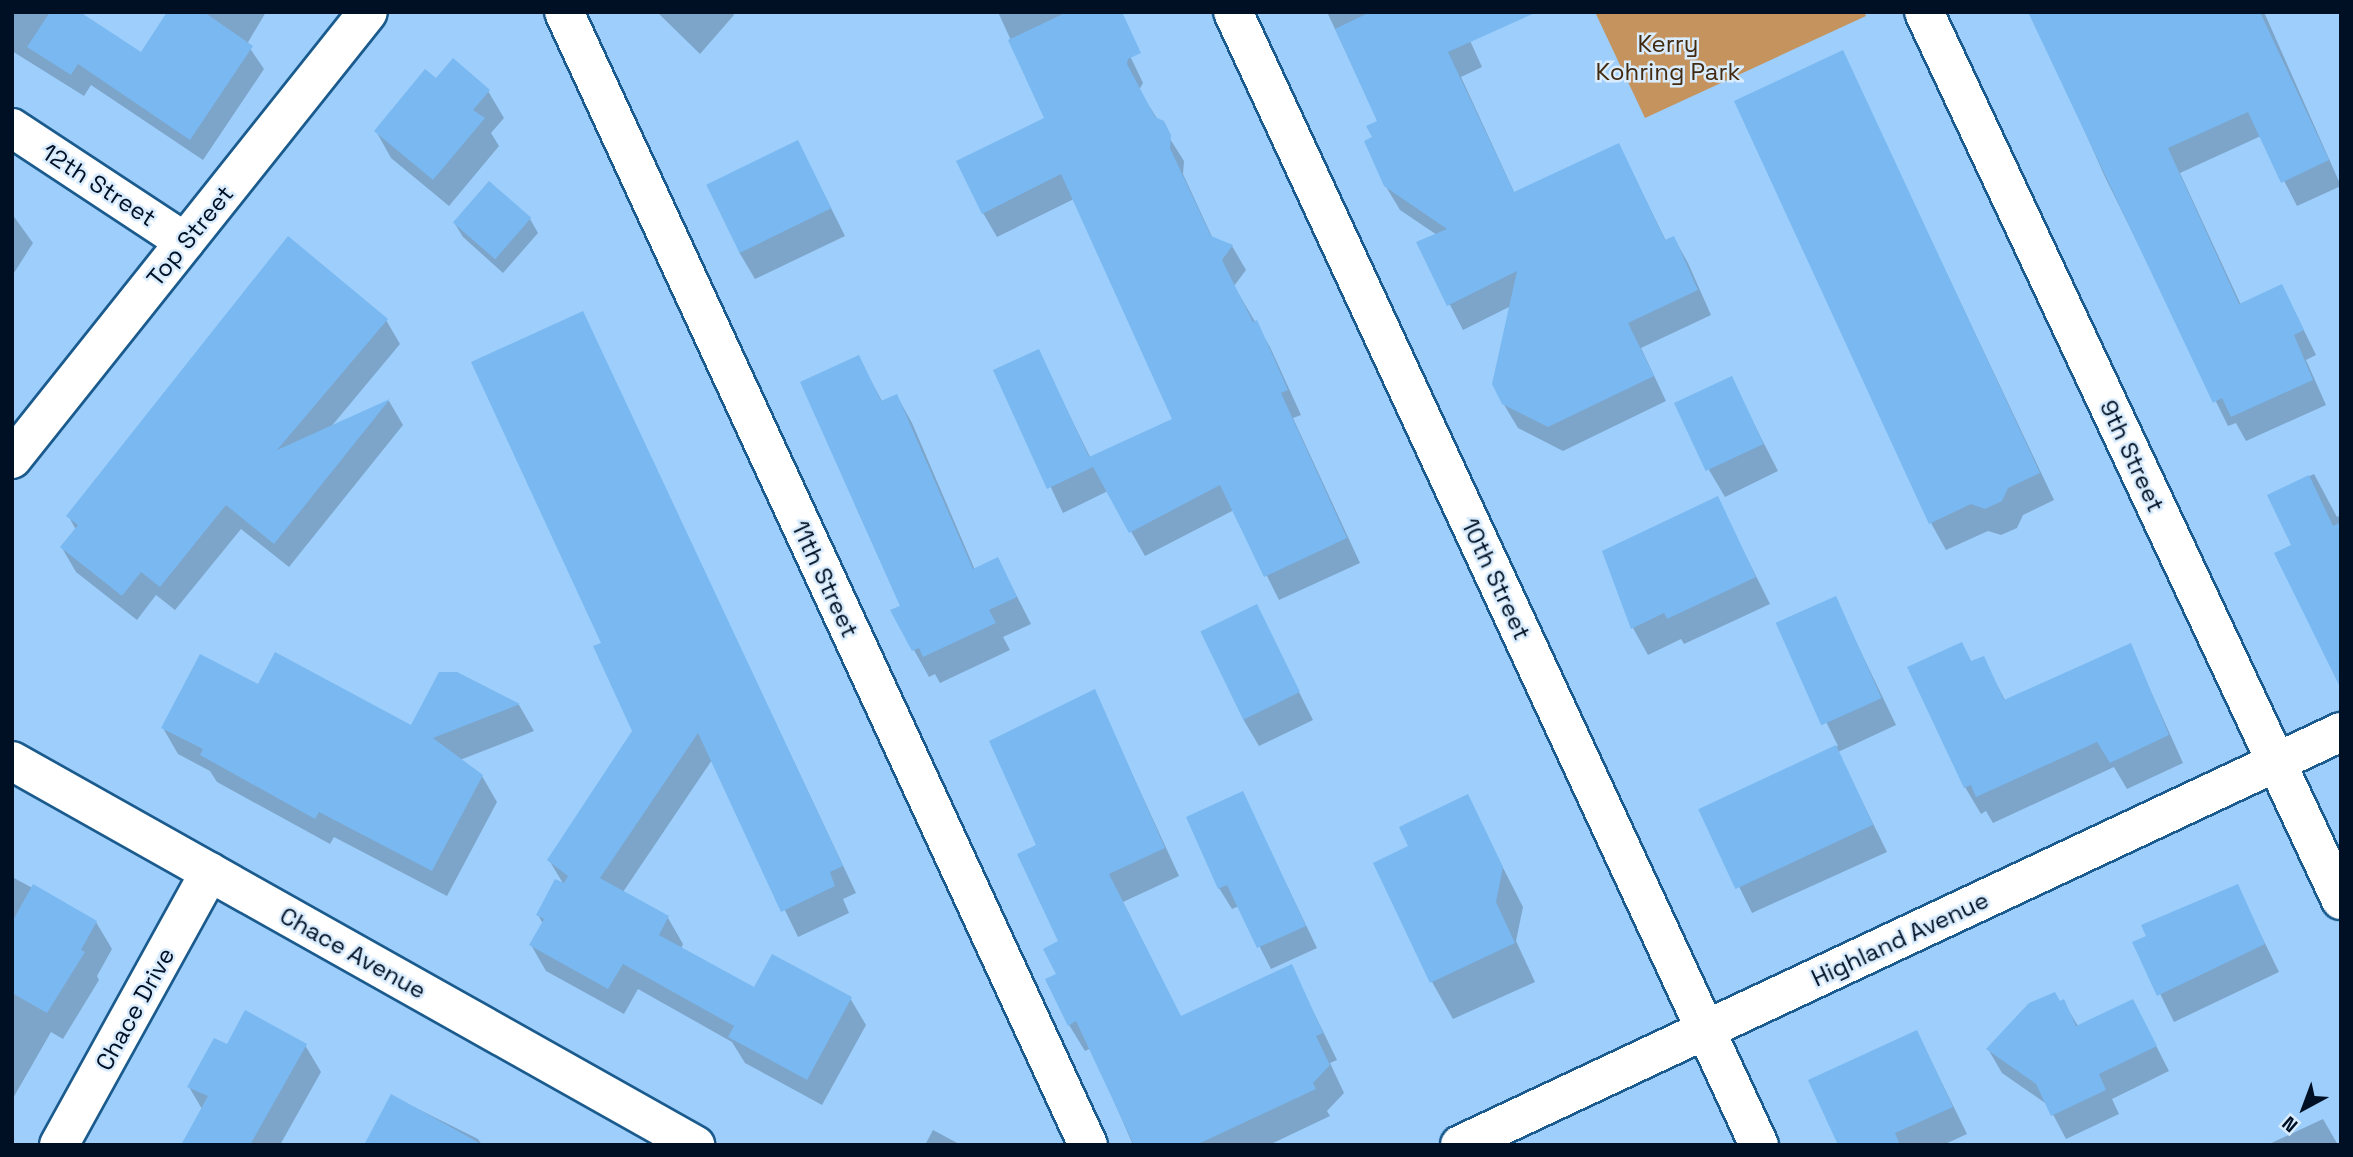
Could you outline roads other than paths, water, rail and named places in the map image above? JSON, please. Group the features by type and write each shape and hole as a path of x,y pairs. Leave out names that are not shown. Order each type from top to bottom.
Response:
{"street":[{"name":"Top Street","path":"12,459 368,12"},
{"name":"11th Street","path":"564,12 1088,1145"},
{"name":"10th Street","path":"1233,12 1759,1145"},
{"name":"9th Street","path":"1924,12 2341,900"},
{"name":"12th Street","path":"12,128 185,242"},
{"name":"Highland Avenue","path":"1460,1145 2341,732"},
{"name":"Chace Avenue","path":"12,761 695,1145"},
{"name":"Chace Drive","path":"59,1145 210,872"}],"park label":[{"name":"Kerry Kohring Park","path":"1668,58"}]}
